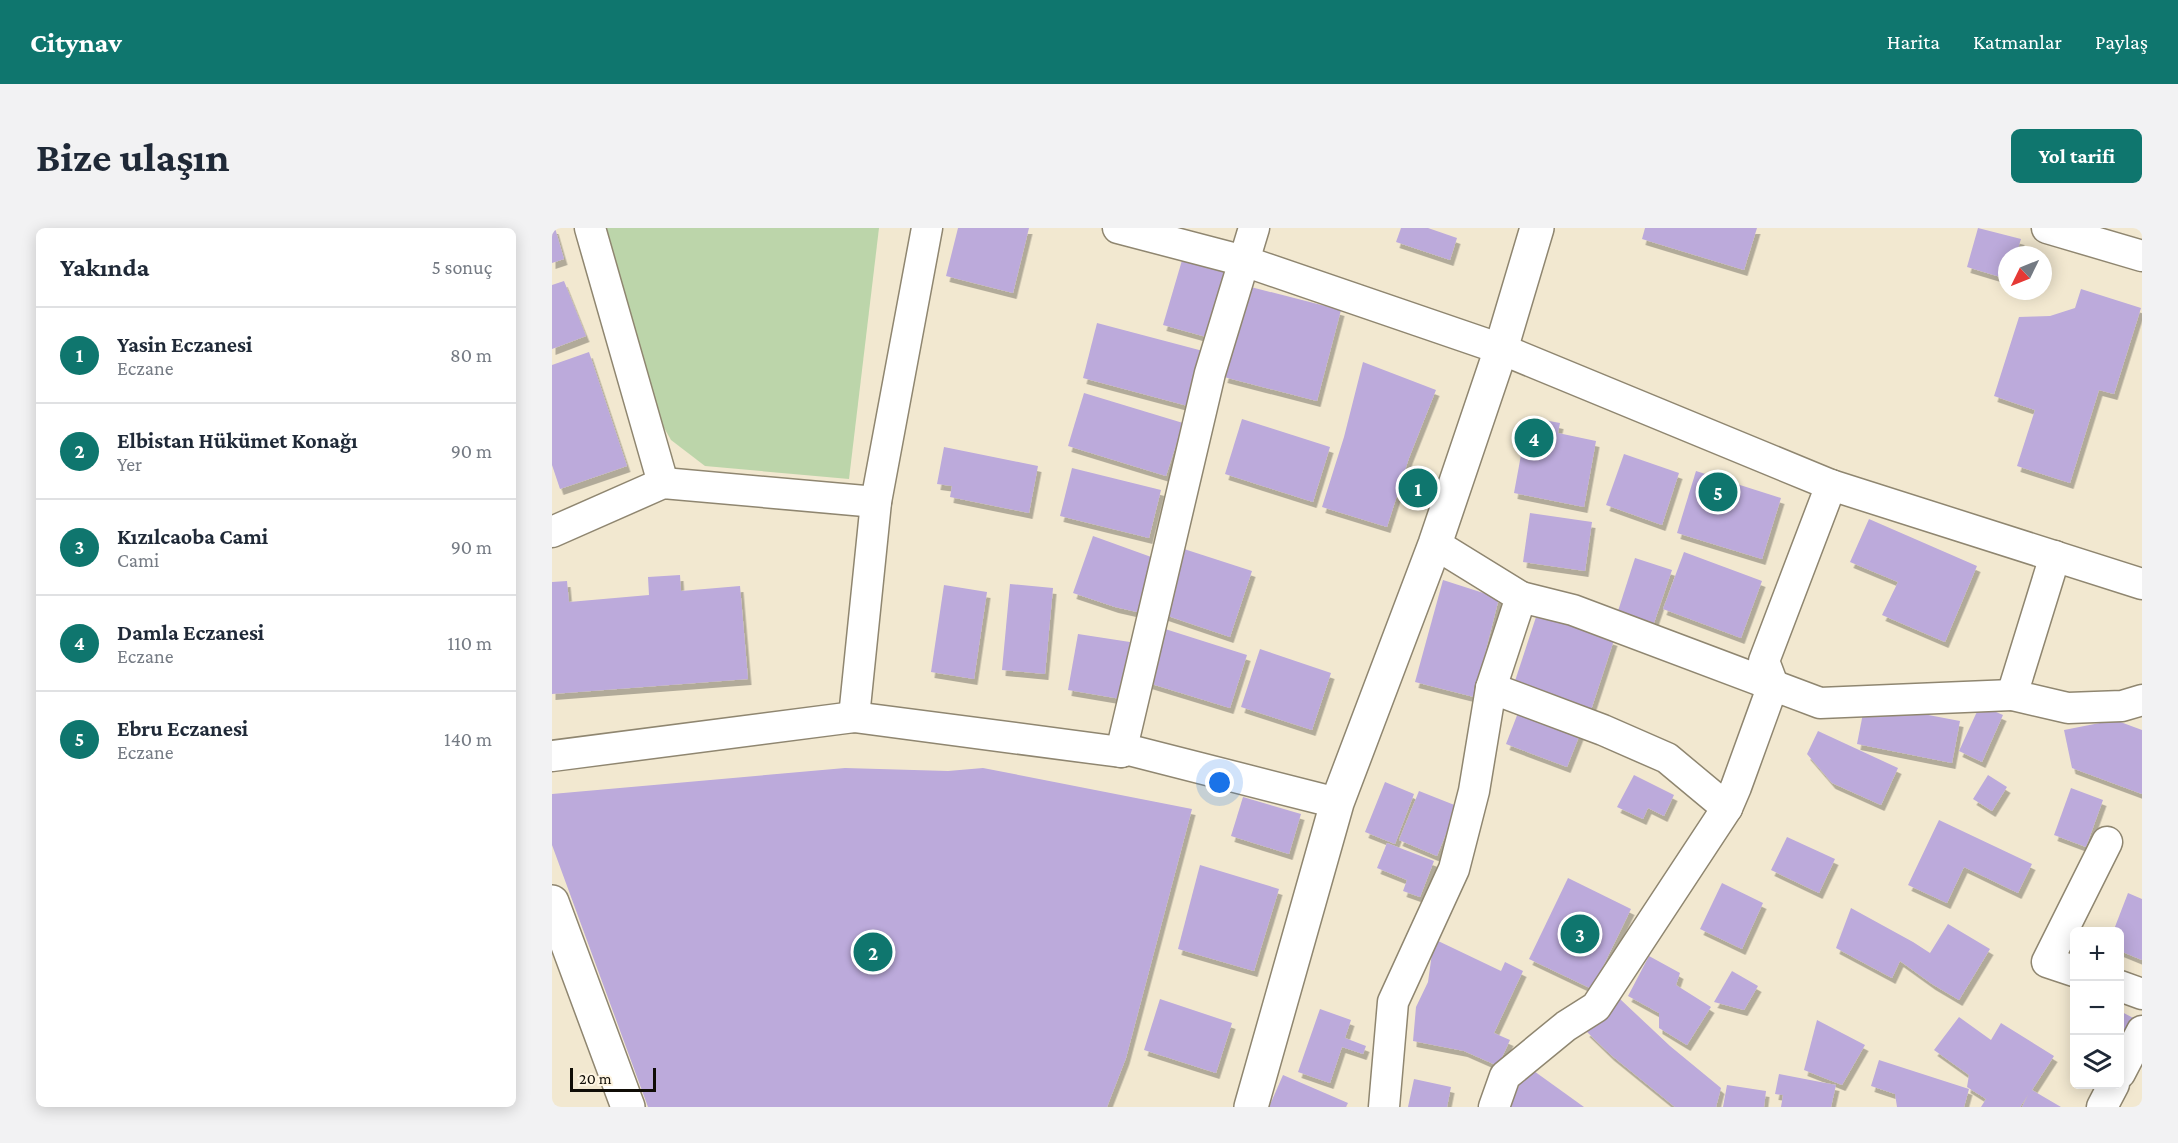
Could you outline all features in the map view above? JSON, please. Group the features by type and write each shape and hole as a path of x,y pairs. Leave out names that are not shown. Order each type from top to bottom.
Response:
{"main road":[{"path":"1251,1107 1337,803 1435,544 1501,349 1537,228"},
{"path":"552,902 628,1107"}],"street":[{"path":"590,228 663,483"},
{"path":"854,717 876,502 927,228"},
{"path":"1118,228 1244,261 1501,349 1832,485 2142,584"},
{"path":"1121,752 1210,373 1254,228"},
{"path":"2047,228 2142,256"},
{"path":"552,532 663,483 876,502"},
{"path":"1494,1107 1504,1076 1566,1026 1596,1007 1727,808 1773,685 1764,661 1832,485"},
{"path":"1435,544 1521,597 1573,610 1820,702 2012,695 2068,708 2122,706 2142,700"},
{"path":"2012,695 2055,556"},
{"path":"1384,1107 1393,1002 1454,869 1474,791 1491,688 1521,597"},
{"path":"1491,688 1603,730 1667,758 1727,808"},
{"path":"552,756 854,717 1121,752 1129,750 1337,803"},
{"path":"2070,970 2048,962 2107,842"},
{"path":"2124,987 2142,994"},
{"path":"2124,1065 2142,1031"},
{"path":"2102,1107 2111,1089"}],"green space":[{"path":"600,228 879,228 849,479 705,466 671,440 659,419"}],"building":[{"path":"552,228 555,228 564,259 552,263"},
{"path":"958,228 1029,228 1013,293 946,276"},
{"path":"1401,228 1428,228 1457,238 1450,260 1396,242"},
{"path":"1645,228 1757,228 1744,270 1642,239"},
{"path":"1978,228 2021,239 2019,246 1998,246 1998,276 1967,267"},
{"path":"1185,250 1231,263 1210,338 1163,325"},
{"path":"564,281 586,336 552,349 552,285"},
{"path":"1247,286 1341,310 1317,401 1224,377"},
{"path":"2081,289 2141,308 2114,394 2099,390 2070,483 2017,466 2035,410 1994,396 2019,317 2050,316 2075,308"},
{"path":"1097,323 1203,351 1188,406 1083,378"},
{"path":"589,352 627,466 560,489 552,465 552,365"},
{"path":"1363,362 1436,390 1409,458 1387,527 1322,507 1344,437"},
{"path":"1084,393 1183,423 1166,476 1068,446"},
{"path":"1528,417 1560,423 1558,433 1596,441 1584,507 1514,493"},
{"path":"1242,419 1330,447 1313,502 1225,474"},
{"path":"944,447 1038,466 1029,513 950,497 952,486 937,484"},
{"path":"1624,454 1679,473 1662,525 1606,505"},
{"path":"1072,468 1161,490 1149,538 1060,516"},
{"path":"1696,471 1781,498 1762,559 1677,533"},
{"path":"1530,513 1592,522 1585,571 1523,562"},
{"path":"1869,519 1977,566 1945,642 1882,615 1898,582 1850,562"},
{"path":"1093,536 1154,558 1137,612 1073,593"},
{"path":"1184,549 1252,571 1230,637 1162,614"},
{"path":"1684,552 1762,581 1741,638 1663,609"},
{"path":"1635,558 1672,570 1654,623 1618,611"},
{"path":"680,575 681,591 740,586 748,679 552,694 552,582 567,581 569,602 649,595 648,577"},
{"path":"1443,580 1499,598 1474,697 1415,682"},
{"path":"1010,584 1053,588 1045,674 1002,670"},
{"path":"944,585 987,592 974,679 931,672"},
{"path":"1537,614 1614,640 1591,710 1514,684"},
{"path":"1162,628 1247,655 1230,708 1145,682"},
{"path":"1078,634 1130,642 1121,699 1068,690"},
{"path":"1260,649 1331,673 1312,730 1241,707"},
{"path":"1865,703 1960,721 1952,763 1857,744"},
{"path":"1521,705 1582,729 1567,767 1506,744"},
{"path":"1980,705 2003,715 1982,762 1959,751"},
{"path":"2115,720 2142,730 2142,794 2072,768 2064,730"},
{"path":"1818,731 1898,768 1881,805 1832,783 1807,754"},
{"path":"845,768 948,771 983,768 1192,809 1126,1058 1107,1107 648,1107 552,845 552,794"},
{"path":"1634,775 1674,795 1664,816 1648,808 1643,819 1617,807"},
{"path":"1988,775 2007,787 1992,811 1973,799"},
{"path":"1385,782 1414,794 1395,844 1365,832"},
{"path":"2071,788 2103,800 2086,847 2054,835"},
{"path":"1419,791 1457,806 1437,856 1399,840"},
{"path":"1243,797 1301,814 1289,854 1231,836"},
{"path":"1939,820 2032,864 2018,893 1964,867 1947,903 1908,885"},
{"path":"1787,837 1835,859 1819,893 1771,870"},
{"path":"1387,843 1434,861 1420,897 1403,891 1407,880 1377,868"},
{"path":"1200,865 1279,889 1254,971 1178,949"},
{"path":"1568,878 1631,909 1592,989 1529,959"},
{"path":"1722,883 1763,903 1742,949 1700,929"},
{"path":"2128,893 2142,899 2142,960 2124,953 2124,927 2115,927"},
{"path":"1851,908 1930,953 1948,924 1990,949 1959,1000 1900,961 1892,978 1836,948"},
{"path":"1434,939 1501,971 1505,962 1523,971 1494,1033 1510,1040 1498,1066 1464,1051 1413,1041 1416,1007 1428,982"},
{"path":"1649,956 1680,973 1676,985 1711,1007 1687,1045 1659,1028 1659,1013 1628,996"},
{"path":"1732,971 1758,986 1744,1010 1714,1002"},
{"path":"1160,999 1232,1023 1216,1073 1144,1050"},
{"path":"1620,999 1670,1046 1721,1088 1716,1107 1675,1107 1611,1055 1586,1031"},
{"path":"1320,1009 1351,1020 1345,1038 1366,1046 1363,1054 1342,1047 1330,1083 1298,1072"},
{"path":"2124,1013 2139,1021 2124,1051"},
{"path":"1959,1017 1991,1040 2001,1023 2054,1056 2032,1090 2061,1107 2022,1107 2028,1095 2020,1107 1981,1107 1986,1099 1967,1087 1969,1075 1934,1050"},
{"path":"1817,1020 1865,1045 1842,1085 1804,1070"},
{"path":"1879,1060 1969,1089 1964,1107 1897,1107 1895,1094 1871,1086"},
{"path":"1527,1066 1584,1107 1510,1107"},
{"path":"1779,1074 1836,1085 1831,1107 1781,1107 1783,1095 1775,1094"},
{"path":"1283,1075 1348,1103 1346,1107 1269,1107"},
{"path":"1414,1079 1451,1087 1447,1107 1408,1107"},
{"path":"1727,1085 1766,1091 1764,1107 1723,1107"}],"place":[{"name":"Damla Eczanesi","path":"1534,438"},
{"name":"Yasin Eczanesi","path":"1418,488"},
{"name":"Ebru Eczanesi","path":"1718,492"},
{"name":"Kızılcaoba Cami","path":"1580,934"},
{"name":"Elbistan Hükümet Konağı","path":"873,952"}]}
